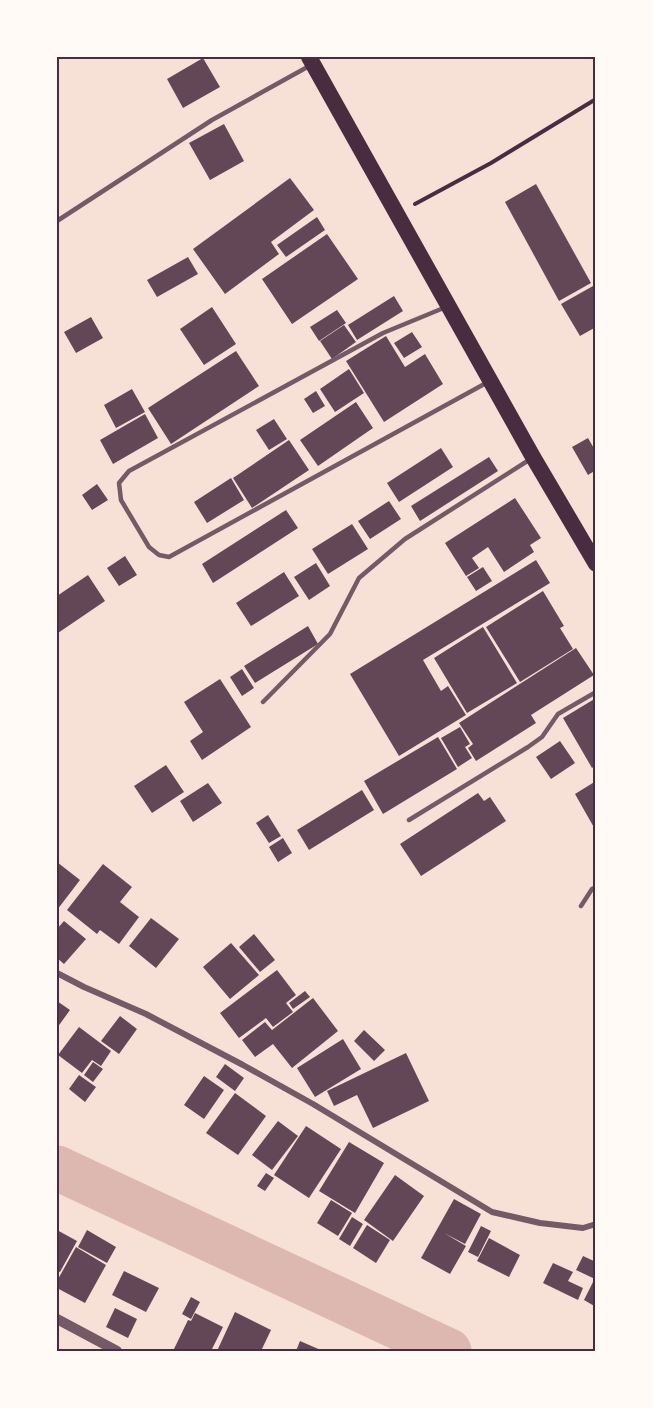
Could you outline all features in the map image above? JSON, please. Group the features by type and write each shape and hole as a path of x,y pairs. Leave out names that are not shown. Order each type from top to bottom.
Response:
{"highway":[{"path":"311,60 533,457 596,564"}],"street":[{"path":"57,973 146,1014 314,1104 492,1212 540,1223 583,1228 596,1224"},
{"path":"57,1319 117,1351"}],"lane":[{"path":"57,220 212,120 311,60"},
{"path":"448,306 383,333 129,471 119,483 121,500 149,547 159,555 169,557 490,380"},
{"path":"263,702 330,634 359,578 405,539 533,457"},
{"path":"409,820 528,747 542,737 558,714 596,692"},
{"path":"581,906 592,889 596,887"}],"path":[{"path":"437,192 491,163 596,99"}],"building":[{"path":"203,58 220,87 183,108 167,79"},
{"path":"224,124 244,161 210,180 189,143"},
{"path":"290,178 314,210 271,242 279,254 225,294 193,249"},
{"path":"536,184 591,283 559,301 505,202"},
{"path":"317,217 325,230 286,257 277,245"},
{"path":"327,234 358,279 292,324 262,279"},
{"path":"188,257 198,274 157,297 147,280"},
{"path":"593,286 596,292 596,327 580,336 561,304"},
{"path":"394,296 403,311 357,340 348,325"},
{"path":"212,307 236,344 204,365 180,329"},
{"path":"337,310 346,323 319,341 310,327"},
{"path":"91,317 103,338 76,353 64,332"},
{"path":"344,325 356,342 332,359 320,341"},
{"path":"412,332 422,347 404,358 394,343"},
{"path":"386,336 405,367 425,354 443,384 384,422 346,361"},
{"path":"236,351 259,386 171,444 148,408"},
{"path":"349,369 364,393 335,412 320,389"},
{"path":"132,389 145,412 116,428 104,405"},
{"path":"316,391 325,406 313,413 304,399"},
{"path":"356,402 373,428 318,466 300,440"},
{"path":"145,414 158,438 113,464 100,440"},
{"path":"274,419 287,439 269,450 256,430"},
{"path":"588,438 596,452 596,470 588,475 572,447"},
{"path":"289,440 309,470 252,508 233,478"},
{"path":"441,448 453,467 399,502 387,483"},
{"path":"489,457 498,471 420,521 411,506"},
{"path":"231,478 244,500 207,523 194,502"},
{"path":"97,484 108,500 92,510 82,495"},
{"path":"515,498 541,538 530,545 534,552 504,572 488,547 472,558 479,568 466,576 445,543"},
{"path":"389,501 401,519 370,539 358,521"},
{"path":"286,510 298,528 213,583 202,564"},
{"path":"352,524 368,549 328,574 312,549"},
{"path":"125,556 137,575 119,586 107,568"},
{"path":"536,560 550,583 423,660 441,691 448,686 466,715 399,756 350,674"},
{"path":"316,563 330,586 309,600 294,577"},
{"path":"483,567 492,581 476,591 467,577"},
{"path":"284,572 299,596 251,626 236,603"},
{"path":"88,575 105,601 58,633 57,596"},
{"path":"543,591 564,626 560,628 573,649 520,682 486,627"},
{"path":"308,626 318,644 255,683 244,666"},
{"path":"483,627 517,683 467,713 434,658"},
{"path":"576,648 594,675 531,715 536,723 476,761 468,748 473,744 459,723"},
{"path":"242,669 254,688 242,696 230,677"},
{"path":"220,679 251,727 202,760 190,741 203,732 184,702"},
{"path":"596,698 596,765 592,768 563,718"},
{"path":"460,727 470,744 465,747 472,758 458,767 441,738"},
{"path":"438,737 457,769 383,814 364,781"},
{"path":"560,741 575,763 551,779 536,757"},
{"path":"166,765 184,792 152,813 134,786"},
{"path":"596,781 596,831 575,794"},
{"path":"208,783 222,803 193,822 180,801"},
{"path":"362,790 374,810 309,850 297,830"},
{"path":"478,793 484,801 490,797 506,821 421,876 400,844"},
{"path":"268,815 281,836 269,843 256,823"},
{"path":"283,838 292,853 278,862 269,847"},
{"path":"57,862 80,880 57,910"},
{"path":"103,864 132,887 120,902 139,917 119,944 100,930 97,934 67,910"},
{"path":"151,918 179,939 156,968 129,946"},
{"path":"64,921 86,939 64,964 57,958 57,929"},
{"path":"254,934 275,960 260,972 239,947"},
{"path":"231,943 259,975 230,999 203,967"},
{"path":"277,970 296,995 286,1003 293,1012 273,1027 266,1018 239,1038 220,1013"},
{"path":"305,991 310,997 293,1009 289,1003"},
{"path":"313,998 338,1031 292,1068 273,1044 255,1057 242,1040 265,1022 272,1030"},
{"path":"57,1001 70,1010 57,1028"},
{"path":"120,1016 137,1029 119,1054 101,1041"},
{"path":"79,1027 111,1051 101,1066 92,1060 82,1073 58,1055"},
{"path":"364,1030 385,1050 374,1061 354,1041"},
{"path":"343,1039 361,1069 315,1097 297,1068"},
{"path":"406,1053 429,1101 373,1128 357,1095 334,1106 327,1091"},
{"path":"93,1062 103,1069 93,1082 84,1075"},
{"path":"225,1064 244,1078 235,1091 216,1077"},
{"path":"79,1075 96,1087 85,1102 69,1089"},
{"path":"204,1076 224,1090 204,1119 184,1105"},
{"path":"235,1093 266,1116 238,1155 206,1133"},
{"path":"278,1121 298,1136 272,1170 252,1155"},
{"path":"306,1126 341,1149 309,1198 274,1175"},
{"path":"349,1142 384,1163 355,1213 319,1191"},
{"path":"266,1173 274,1178 265,1191 257,1186"},
{"path":"395,1175 424,1196 393,1241 364,1220"},
{"path":"454,1199 481,1214 465,1244 444,1233 466,1246 450,1274 421,1258"},
{"path":"331,1200 352,1213 338,1236 317,1223"},
{"path":"352,1217 363,1224 350,1246 339,1239"},
{"path":"367,1225 390,1240 376,1263 353,1248"},
{"path":"481,1226 491,1231 478,1257 468,1252"},
{"path":"57,1230 77,1241 60,1272 57,1271"},
{"path":"87,1230 116,1247 107,1263 78,1247"},
{"path":"489,1238 520,1255 509,1277 477,1261"},
{"path":"76,1247 106,1265 85,1303 57,1288 57,1281"},
{"path":"583,1256 596,1262 595,1279 576,1270"},
{"path":"553,1263 573,1272 568,1281 583,1288 578,1300 543,1283"},
{"path":"124,1271 159,1288 146,1312 112,1295"},
{"path":"594,1280 596,1281 596,1307 584,1300"},
{"path":"191,1297 200,1302 191,1319 182,1314"},
{"path":"115,1308 137,1319 128,1338 106,1327"},
{"path":"235,1312 271,1330 261,1351 217,1351"},
{"path":"195,1313 223,1327 211,1351 177,1351 174,1349 188,1320 191,1321"},
{"path":"300,1341 323,1351 296,1351"}],"waterway":[{"path":"57,1168 449,1351"}]}
